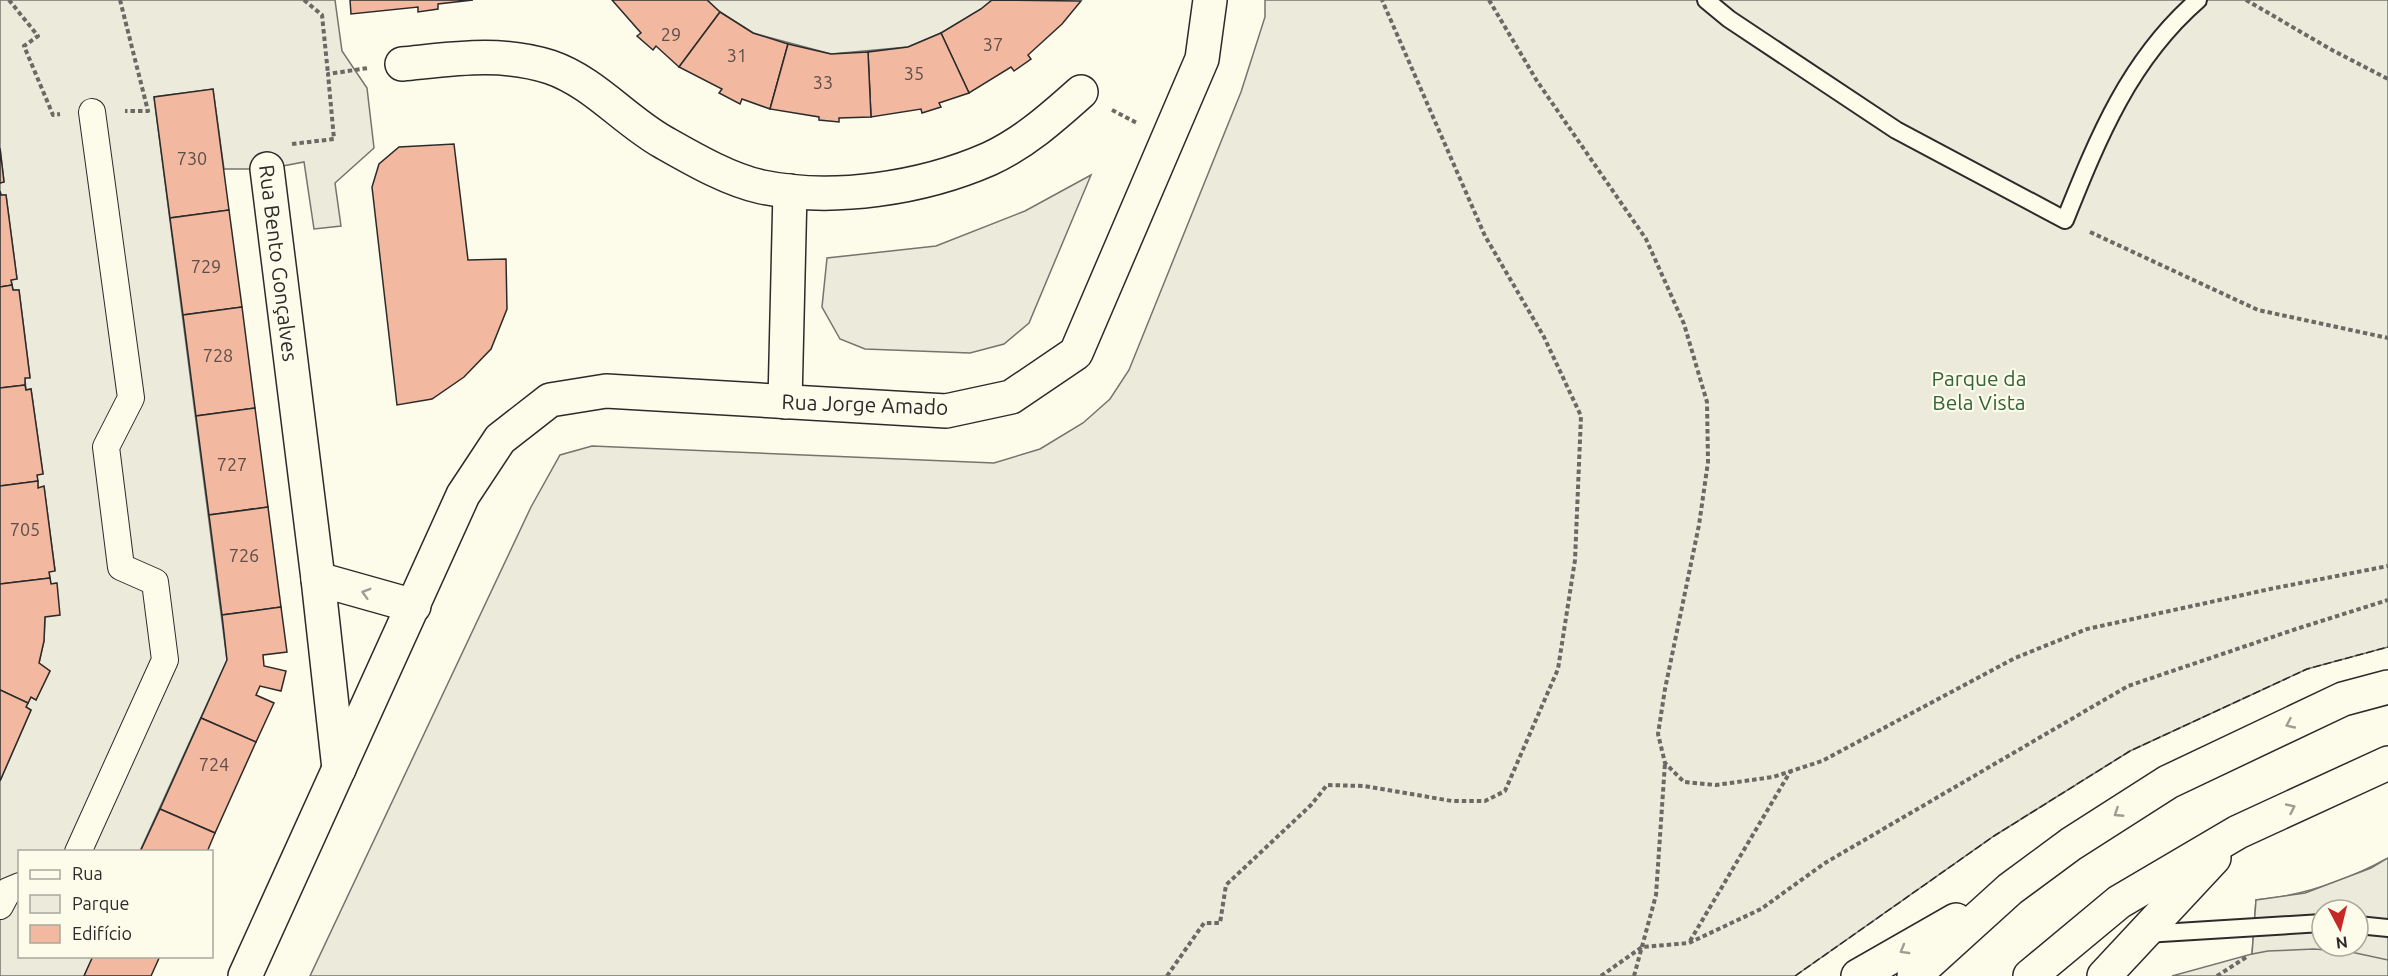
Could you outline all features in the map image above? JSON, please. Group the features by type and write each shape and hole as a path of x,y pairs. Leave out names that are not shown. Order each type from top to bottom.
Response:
{"main road":[{"name":"Rua Jorge Amado","path":"414,606 464,495 500,439 550,400 606,391 946,411 1011,397 1067,360 1076,353 1202,59 1210,0"},
{"path":"402,64 459,58 511,57 552,68 597,93 646,132 704,165 760,187 807,194 871,190 941,176 990,158 1044,125 1081,92"},
{"name":"Rua Bento Gonçalves","path":"267,170 318,579 339,769"},
{"path":"785,402 790,191"},
{"path":"245,976 414,606 318,579"},
{"path":"1914,976 2010,890 2071,844 2168,782 2343,699 2388,687"},
{"path":"2030,976 2118,902 2238,832 2388,763"},
{"path":"2104,976 2238,832"},
{"path":"2062,976 2238,832"},
{"path":"1858,976 2010,890"}],"street":[{"path":"79,850 165,660 155,582 121,567 106,447 130,398 92,112"},
{"path":"0,906 8,891 18,887"}],"lane":[{"path":"1706,0 1729,19 1896,130 2065,220 2101,132 2146,54 2172,22 2198,0"},
{"path":"2144,934 2310,924"},
{"path":"2370,926 2388,928"}],"path":[{"path":"9,0 38,36 24,46 53,115 148,111 120,0"},
{"path":"304,0 321,15 328,74 402,64"},
{"path":"1167,976 1204,923 1220,923 1226,885 1311,805 1327,785 1364,786 1452,801 1485,801 1505,791 1558,669 1575,560 1581,416 1544,337 1485,236 1382,0"},
{"path":"1490,0 1537,81 1646,239 1684,324 1707,402 1708,462 1699,525 1665,689 1658,735 1665,763 1656,895 1634,976"},
{"path":"2246,0 2332,50 2388,79"},
{"name":"Rua Bento Gonçalves","path":"267,170 264,147 334,139 328,74"},
{"path":"1081,92 1167,140"},
{"path":"2065,220 2258,310 2388,338"},
{"path":"1665,763 1684,782 1716,785 1773,777 1822,761 2015,658 2086,629 2388,566"},
{"path":"1600,976 1642,947 1689,943 1761,909 1825,863 2128,686 2388,600"},
{"path":"1689,943 1791,771"},
{"path":"2217,976 2221,971 2252,954"}],"green space":[{"name":"Parque da Bela Vista","path":"1265,0 2388,0 2388,647 2307,669 2130,751 1994,836 1795,976 310,976 531,507 560,455 592,446 994,463 1040,449 1083,423 1110,399 1129,370 1241,92 1265,17"},
{"path":"1091,175 1029,323 1004,344 970,353 865,349 840,339 822,307 827,258 936,246 1025,211"},
{"path":"2388,858 2388,976 2172,976 2252,954 2256,900 2291,895 2340,880"}],"shaded area":[{"path":"0,0 335,0 342,51 367,88 374,148 335,183 341,226 314,229 304,162 267,169 224,169 213,89 154,97 227,660 140,850 18,850 18,958 93,958 84,976 0,976 0,781 31,710 26,707 31,697 36,700 50,671 39,663 44,641 45,617 56,583 51,584 49,572 55,570 44,487 38,488 37,475 43,474 31,389 26,390 25,378 30,377 19,290 13,290 11,280 17,279 6,195 1,195 0,191 0,183 4,182 0,148"},
{"path":"707,0 992,0 941,33 908,47 831,54 753,33 720,12"},
{"path":"2388,858 2388,960 2370,956 2370,898 2310,898 2310,949 2252,954 2256,900 2305,893 2371,868"}],"building":[{"path":"350,0 473,0 438,4 438,9 418,12 418,7 351,14"},
{"path":"612,0 707,0 720,12 679,67 656,46 653,50 637,36 641,33"},
{"path":"992,0 1081,1 1062,24 1028,55 1031,59 1014,71 1011,67 969,93 941,33"},
{"path":"720,12 753,33 788,44 770,109 742,99 740,104 719,93 722,89 679,67"},
{"path":"941,33 969,93 939,103 941,107 922,113 921,109 871,117 868,52 908,47"},
{"path":"788,44 831,54 868,52 871,117 839,118 839,122 770,109"},
{"path":"213,89 229,210 170,218 154,97"},
{"path":"454,144 468,260 506,259 507,309 491,349 464,377 432,399 397,405 372,187 379,164 399,147"},
{"path":"0,148 4,182 0,183"},
{"path":"0,191 1,195 6,195 17,279 11,280 12,285 0,287"},
{"path":"229,210 242,307 183,315 170,218"},
{"path":"12,285 13,290 19,290 30,378 25,378 25,385 0,388 0,287"},
{"path":"242,307 255,408 196,416 183,315"},
{"path":"25,385 26,390 31,389 43,474 37,475 38,481 0,486 0,388"},
{"path":"255,408 268,507 209,515 196,416"},
{"path":"38,481 38,488 44,486 55,571 49,572 50,578 0,584 0,486"},
{"path":"268,507 281,607 222,615 209,515"},
{"path":"50,578 51,584 57,583 60,615 45,617 44,641 39,663 50,671 36,700 31,697 28,703 0,690 0,584"},
{"path":"281,607 287,652 263,655 264,666 286,671 281,691 260,686 256,695 274,703 256,742 201,718 227,660 222,615"},
{"path":"0,690 28,703 26,707 31,710 0,781"},
{"path":"201,718 256,742 215,833 160,809"},
{"path":"160,809 215,833 208,850 141,850"},
{"path":"92,958 159,958 151,976 84,976"}],"fence":[{"path":"1795,976 1994,836 2130,751 2307,669 2388,647"}]}
